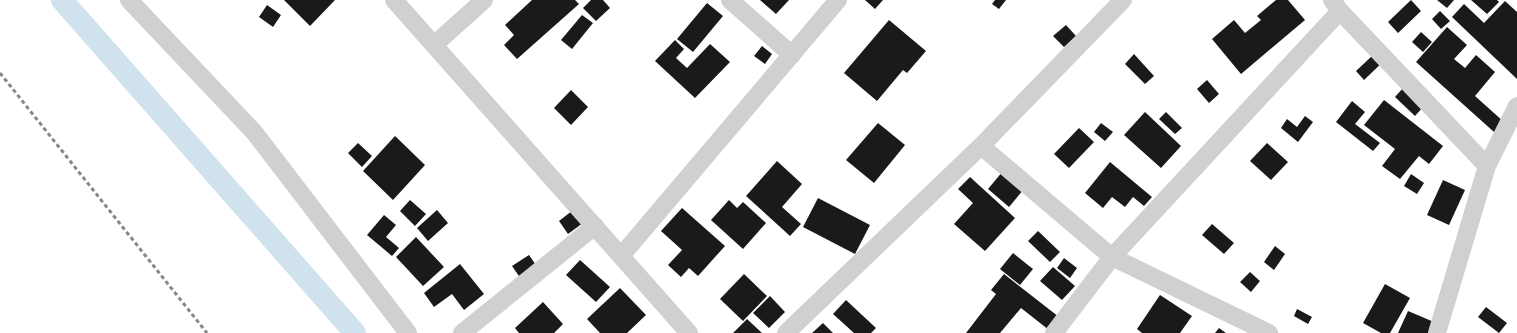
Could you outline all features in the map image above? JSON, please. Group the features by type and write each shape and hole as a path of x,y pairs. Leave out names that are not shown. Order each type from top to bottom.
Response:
{"street":[{"path":"129,0 254,132 408,333"},
{"path":"394,0 596,226 689,333"},
{"path":"434,45 484,0"},
{"path":"730,0 792,55"},
{"path":"621,256 838,0"},
{"path":"786,333 981,146 1123,0"},
{"path":"1054,333 1112,257 1336,6 1487,166"},
{"path":"1437,333 1487,166 1517,106"},
{"path":"981,146 1112,257 1269,333"},
{"path":"462,333 596,226"}],"building":[{"path":"284,0 335,0 310,26"},
{"path":"532,0 575,0 579,4 517,59 504,45 514,35 505,25"},
{"path":"591,0 603,0 610,8 596,21 583,8"},
{"path":"760,0 789,0 776,14"},
{"path":"865,0 883,0 875,9"},
{"path":"995,0 1006,0 999,9 992,4"},
{"path":"1276,0 1288,0 1305,20 1241,74 1212,39 1234,20 1245,33 1261,20 1257,16"},
{"path":"1411,0 1421,11 1398,33 1388,22"},
{"path":"1437,0 1454,0 1447,8"},
{"path":"1471,0 1497,0 1499,2 1487,14"},
{"path":"1505,1 1517,12 1517,79 1452,17 1464,4 1484,23"},
{"path":"707,3 723,16 693,52 677,39"},
{"path":"267,5 281,15 273,27 259,17"},
{"path":"1440,11 1450,21 1441,29 1432,19"},
{"path":"582,15 593,23 572,49 561,40"},
{"path":"889,20 926,51 907,73 903,70 877,101 844,73"},
{"path":"1066,25 1076,36 1064,47 1053,36"},
{"path":"1447,27 1467,45 1454,59 1465,68 1476,55 1495,72 1475,96 1504,122 1494,132 1416,62"},
{"path":"1421,32 1432,42 1423,52 1412,42"},
{"path":"675,40 684,49 676,58 687,68 710,44 730,62 695,98 655,61"},
{"path":"762,46 772,54 765,64 754,56"},
{"path":"1134,54 1154,76 1145,84 1125,64"},
{"path":"1372,56 1387,58 1364,80 1356,71"},
{"path":"1207,80 1219,94 1209,103 1197,89"},
{"path":"1403,88 1424,106 1415,116 1395,97"},
{"path":"571,90 588,107 571,125 554,108"},
{"path":"1384,100 1443,146 1429,164 1419,156 1400,179 1382,166 1395,149 1364,125"},
{"path":"1352,101 1365,112 1355,124 1380,143 1373,151 1336,122"},
{"path":"1145,112 1181,146 1161,168 1124,135"},
{"path":"1166,112 1182,128 1175,134 1159,119"},
{"path":"1305,116 1313,122 1298,142 1281,128 1287,119 1297,127"},
{"path":"878,123 905,145 874,183 846,160"},
{"path":"1101,123 1113,132 1105,141 1094,132"},
{"path":"1079,128 1094,142 1069,168 1054,154"},
{"path":"395,136 425,165 393,200 363,171"},
{"path":"358,143 372,156 362,167 348,153"},
{"path":"1267,143 1288,162 1271,180 1250,161"},
{"path":"777,161 802,184 782,207 801,224 790,236 746,196"},
{"path":"1110,162 1152,197 1144,206 1133,197 1125,207 1112,197 1103,208 1085,193"},
{"path":"1003,171 1024,189 1009,207 988,189"},
{"path":"1411,174 1424,183 1417,194 1404,186"},
{"path":"970,177 1015,218 985,251 954,224 973,203 958,189"},
{"path":"1443,180 1465,190 1449,225 1427,215"},
{"path":"818,198 870,225 855,254 803,227"},
{"path":"410,200 426,214 415,226 400,211"},
{"path":"729,200 737,208 743,202 766,223 743,249 711,220"},
{"path":"577,207 587,220 568,234 559,221"},
{"path":"682,208 725,246 698,276 689,268 681,277 668,265 682,250 661,231"},
{"path":"437,210 448,223 428,241 417,228"},
{"path":"384,215 396,225 386,237 399,248 392,256 367,235"},
{"path":"1212,224 1234,243 1224,254 1202,235"},
{"path":"1038,231 1060,252 1050,262 1028,241"},
{"path":"416,237 444,267 423,286 396,257"},
{"path":"1275,246 1285,254 1274,270 1264,262"},
{"path":"1013,253 1033,269 1020,285 1000,269"},
{"path":"529,255 538,268 521,279 512,266"},
{"path":"1064,258 1077,268 1070,278 1057,268"},
{"path":"580,260 610,287 596,302 566,275"},
{"path":"460,264 484,294 464,310 452,294 434,307 424,293"},
{"path":"1053,267 1075,286 1062,300 1040,281"},
{"path":"1250,272 1260,281 1251,292 1240,282"},
{"path":"744,274 767,296 743,321 720,299"},
{"path":"1004,274 1059,317 1049,330 1021,308 1000,333 966,333 996,294 991,290"},
{"path":"1385,284 1410,298 1390,333 1381,333 1363,323"},
{"path":"620,288 646,315 627,333 600,333 587,319"},
{"path":"1160,295 1192,316 1180,333 1142,333 1137,329"},
{"path":"770,296 785,312 769,328 753,313"},
{"path":"846,300 876,328 871,333 854,333 833,314"},
{"path":"543,302 563,324 554,333 519,333 515,328"},
{"path":"1486,307 1507,323 1499,333 1478,317"},
{"path":"1297,309 1312,317 1308,324 1294,316"},
{"path":"1408,311 1441,325 1437,333 1398,333"},
{"path":"747,319 762,333 733,333"},
{"path":"823,323 833,333 812,333"},
{"path":"1219,328 1226,333 1215,333"}],"waterway":[{"path":"62,0 355,333"}],"railway":[{"path":"0,73 207,333"}]}
